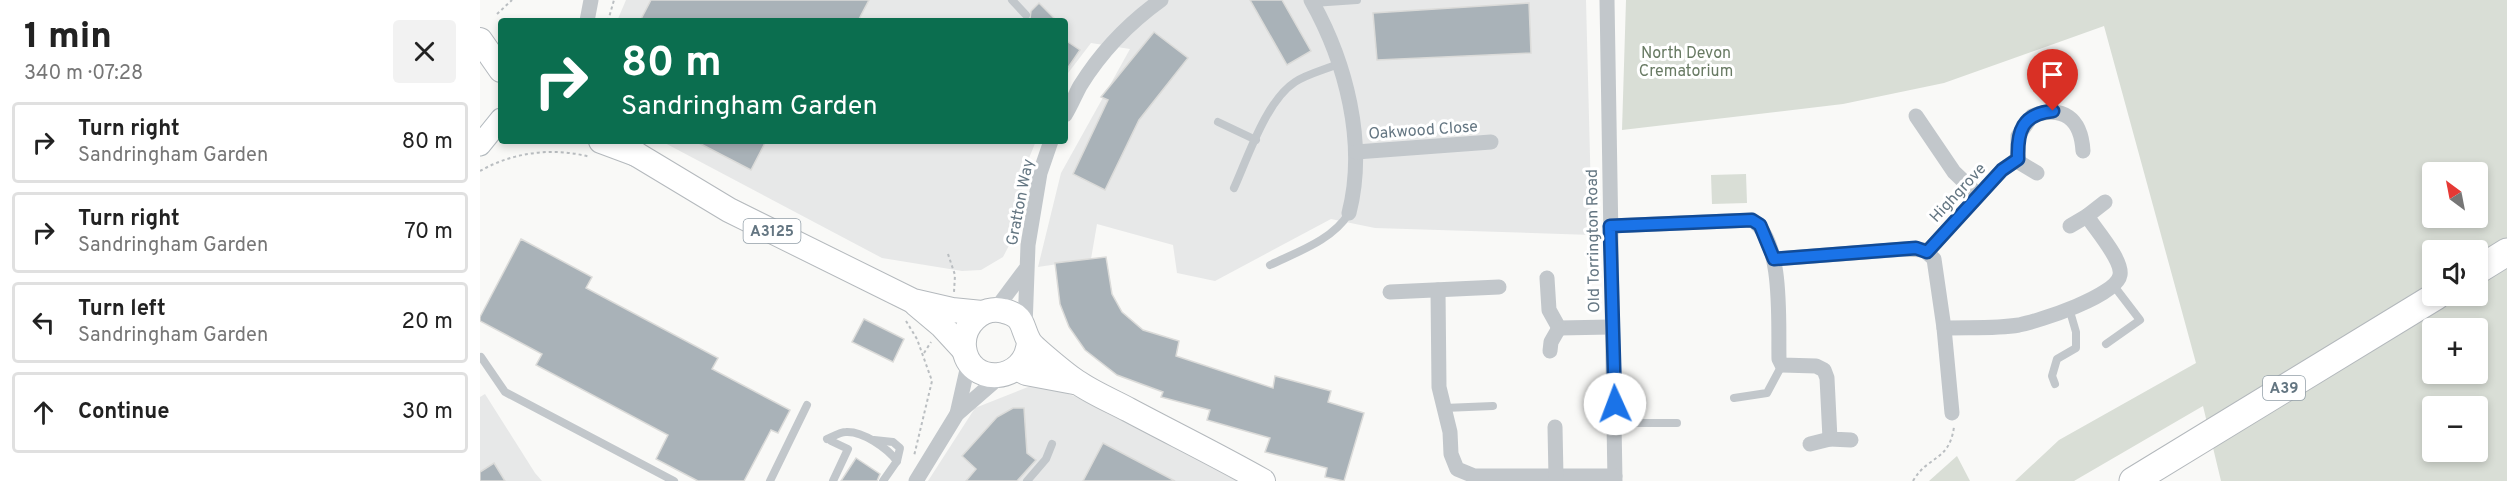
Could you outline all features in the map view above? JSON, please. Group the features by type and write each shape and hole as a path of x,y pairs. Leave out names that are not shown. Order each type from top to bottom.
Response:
{"highway":[{"path":"2488,264 2507,252"},
{"name":"A39","path":"2133,481 2422,305"}],"main road":[{"path":"488,21 498,35"},
{"path":"480,40 498,66"},
{"name":"A3125","path":"598,150 629,147 737,214 909,311 941,325 966,356"},
{"name":"A3125","path":"909,311 989,312"},
{"path":"1076,382 1010,371 987,374 977,370 966,356 963,339 966,329 973,320 989,312 1012,314 1027,334 1076,382 1263,481"},
{"path":"1010,371 1026,356 1027,334"}],"street":[{"path":"1068,108 1080,86 1104,52 1125,30 1161,0"},
{"name":"Old Torrington Road","path":"1607,0 1615,479"},
{"name":"Oakwood Close","path":"1312,2 1327,28 1350,106 1356,152 1355,190 1349,213"},
{"path":"579,18 590,3"},
{"path":"588,18 590,3"},
{"path":"2037,173 2016,161 2018,136 2032,116 2043,112 2061,113 2076,123 2082,135 2083,151"},
{"path":"1916,116 1954,172 1978,195"},
{"path":"488,140 498,124"},
{"name":"Oakwood Close","path":"1356,152 1491,142"},
{"name":"Gratton Way","path":"1027,334 1025,270 1040,173 1051,144"},
{"name":"Highgrove","path":"1927,252 2002,170 2016,161"},
{"path":"2070,226 2105,202"},
{"path":"1944,328 2018,325 2069,308 2114,286 2120,275 2120,264 2087,216"},
{"path":"1610,226 1752,220 1760,225 1774,259 1781,362 1816,366 1824,370 1827,378 1830,439"},
{"path":"1774,259 1916,248 1927,252 1934,259 1944,328 1952,412"},
{"name":"Gratton Way","path":"989,312 1025,270"},
{"path":"1547,278 1549,310 1559,327"},
{"path":"1390,292 1499,287"},
{"path":"1438,290 1438,375 1443,408 1450,432 1453,462 1464,478 1514,475 1615,479"},
{"path":"1559,327 1611,327"},
{"path":"1550,351 1551,342 1559,327"},
{"path":"957,414 966,356"},
{"path":"916,481 957,414 1010,371"},
{"path":"1555,427 1556,477"},
{"path":"1810,444 1830,439 1851,440"}],"lane":[{"path":"1012,0 1026,15"},
{"path":"1312,2 1357,0"},
{"path":"1234,188 1270,111 1284,91 1296,81 1338,64"},
{"path":"1218,122 1256,140"},
{"path":"1270,266 1329,235 1340,227 1349,213"},
{"path":"2106,344 2140,320 2114,286"},
{"path":"2055,384 2052,376 2057,359 2076,348 2077,341 2069,308"},
{"path":"481,357 505,392 674,481"},
{"path":"1734,398 1767,393 1781,362"},
{"path":"770,481 807,405"},
{"path":"1443,408 1493,406"},
{"path":"1615,423 1677,423"},
{"path":"833,481 848,449 829,440 846,432 873,440 890,451 897,461 883,481"},
{"path":"1027,481 1046,459 1052,444"}],"path":[{"path":"488,21 512,0"},
{"path":"609,18 614,0"},
{"path":"480,171 509,160 542,152 598,150"},
{"path":"909,311 932,381 912,455"},
{"path":"1913,481 1928,464 1948,449 1952,441 1954,426 1952,412"}],"shaded area":[{"path":"626,0 1586,0 1592,235 1375,228 1331,219 1215,281 1177,273 1173,245 1097,224 1091,259 1038,267 1061,173 1130,49 1091,43 1068,73 1068,18 618,18"},
{"path":"667,144 1035,144 1027,163 1013,238 1003,257 981,270 962,271 882,258"},
{"path":"1038,383 1074,396 1241,481 928,481 975,408"},
{"path":"485,394 542,481 480,481 480,397"}],"green space":[{"name":"North Devon Crematorium","path":"1626,0 2507,0 2507,481 2221,481 2203,406 2074,481 2015,481 2059,440 2196,363 2104,26 1944,83 1843,104 1622,130"},
{"path":"1746,174 1747,203 1712,204 1711,175"},
{"path":"1957,456 1970,481 1929,481"}],"building":[{"path":"651,0 869,0 860,18 642,18"},
{"path":"1250,0 1282,0 1311,51 1287,65"},
{"path":"1039,3 1054,18 1030,18 1031,11"},
{"path":"1529,3 1531,53 1377,60 1373,13"},
{"path":"1154,32 1188,58 1139,120 1105,190 1073,174 1108,100 1101,97"},
{"path":"1068,42 1080,50 1068,68"},
{"path":"701,144 764,144 751,170"},
{"path":"521,239 592,277 586,288 718,358 712,369 790,410 778,433 771,430 744,481 698,481 656,459 668,435 536,365 542,354 480,321"},
{"path":"1106,257 1112,294 1122,312 1143,330 1179,341 1176,356 1273,388 1275,376 1331,391 1328,402 1364,413 1344,481 1325,477 1327,468 1265,452 1270,438 1207,420 1210,410 1161,397 1163,392 1117,375 1085,350 1069,327 1060,304 1055,263"},
{"path":"864,319 904,339 893,362 852,342"},
{"path":"1013,408 1024,408 1027,453 1036,460 1017,481 966,481 976,469 962,456 997,417"},
{"path":"1103,443 1175,481 1083,481"},
{"path":"856,458 880,474 877,481 841,481"},
{"path":"494,463 505,481 480,481 480,472"}],"route":[{"path":"1615,404 1611,327 1610,226 1752,220 1760,225 1774,259 1916,248 1927,252 2002,170 2018,159 2018,136 2032,116 2053,111"}]}
